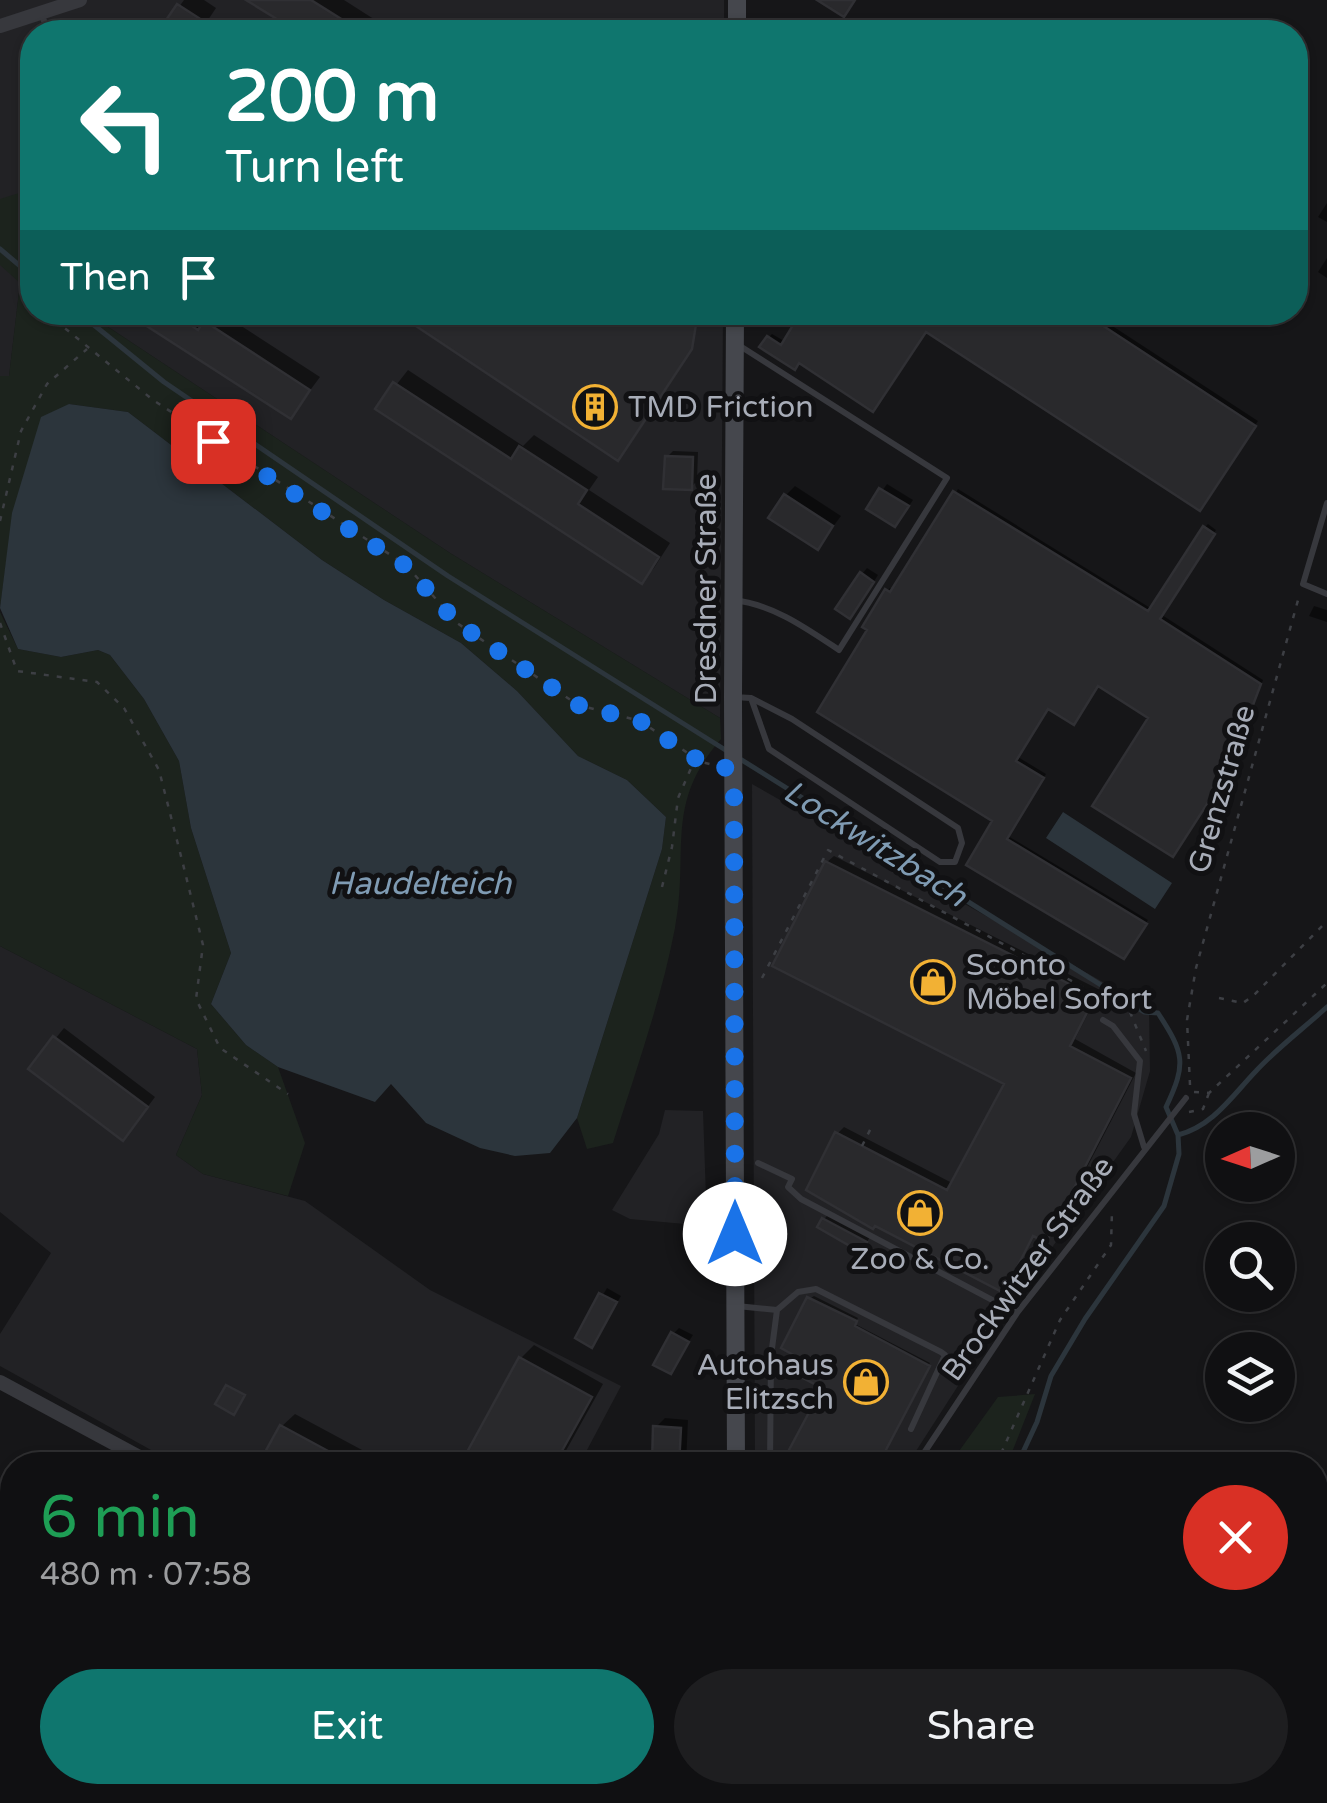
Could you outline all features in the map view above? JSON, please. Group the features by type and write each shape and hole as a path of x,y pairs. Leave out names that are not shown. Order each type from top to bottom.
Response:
{"main road":[{"name":"Dresdner Straße","path":"735,325 733,600 742,698 733,743 736,1452"}],"street":[{"path":"0,26 80,0"},
{"path":"0,1382 130,1452"}],"lane":[{"path":"41,13 44,20"},
{"path":"733,600 762,605 804,626 839,650 947,478 735,342"},
{"path":"1327,503 1302,584 1327,594"},
{"path":"742,698 792,719 958,828 962,843 955,862 940,862 769,748 742,698"},
{"path":"1103,1020 1113,1026 1140,1062 1134,1114 1144,1148"},
{"name":"Brockwitzer Straße","path":"925,1452 1017,1313 1186,1098"},
{"path":"758,1163 792,1179 788,1188 802,1200 1017,1313"},
{"path":"770,1452 772,1344 777,1310 798,1292 816,1289 945,1355 911,1429"},
{"path":"736,1306 777,1310"}],"path":[{"path":"61,325 153,400 406,566 457,623 578,705 640,721 696,758 724,766 734,776"},
{"path":"0,521 20,431 47,384 88,348"},
{"name":"Grenzstraße","path":"1186,1098 1188,1020 1196,968 1302,584"},
{"path":"0,622 17,671 97,682 124,708 159,770 203,944 196,998 220,1048 288,1094"},
{"path":"662,888 678,798 696,758"},
{"path":"762,978 828,850 1106,1000"},
{"path":"1219,998 1242,1003 1254,995 1327,921"},
{"path":"1208,1093 1186,1098 1189,1112 1203,1109 1208,1093 1327,983"},
{"path":"1096,994 1108,993 1130,1012 1147,1049 1140,1062"},
{"path":"862,1146 872,1126"},
{"path":"1002,1452 1060,1320 1111,1244 1112,1210"}],"shaded area":[{"path":"0,0 724,0 724,20 20,20 20,284 9,377 0,376"},
{"path":"20,193 20,283 0,265 0,199"},
{"path":"20,283 20,325 105,325 450,553 720,718 721,739 691,786 685,808 675,928 647,1037 613,1143 587,1149 577,1118 662,849 666,817 627,780 578,756 517,691 461,643 322,560 128,412 69,404 6,563 0,608 0,376 9,376"},
{"path":"105,325 723,325 720,718 450,553"},
{"path":"0,612 18,649 61,657 98,650 110,655 144,699 179,761 191,828 231,953 211,1004 246,1045 278,1067 305,1143 288,1196 203,1174 176,1155 202,1095 197,1049 0,946"},
{"path":"752,784 1149,1008 1150,1071 1131,1137 1003,1316 915,1452 755,1452"},
{"path":"0,946 197,1049 202,1095 176,1155 203,1174 305,1201 430,1290 621,1386 586,1452 155,1452 0,1366 0,1334 51,1253 0,1212"},
{"path":"665,1110 703,1111 707,1226 630,1219 612,1210 659,1134"},
{"path":"1035,1394 1012,1452 958,1452 998,1397"}],"water":[{"name":"Haudelteich","path":"69,404 128,412 322,560 461,643 517,691 578,756 627,780 666,817 662,849 577,1118 550,1153 515,1156 480,1148 426,1123 391,1084 375,1102 278,1067 246,1045 211,1004 231,953 191,828 179,761 144,699 110,655 98,650 61,657 18,649 0,608 12,513 41,417"},
{"path":"1063,812 1172,883 1155,909 1046,838"}],"building":[{"path":"246,0 311,0 343,20 278,20"},
{"path":"817,0 855,0 844,17"},
{"path":"177,4 202,20 166,20"},
{"path":"145,325 190,325 198,330 201,325 210,325 310,390 291,419"},
{"name":"TMD Friction","path":"414,325 696,325 692,349 618,461"},
{"path":"793,325 1102,325 1256,426 1200,511 926,332 873,412 799,363 795,370 759,347 767,336 781,345"},
{"path":"393,382 511,459 519,446 587,490 578,504 659,557 642,584 375,409"},
{"path":"665,456 693,457 692,490 663,489"},
{"path":"879,488 909,506 895,527 866,509"},
{"path":"953,491 1148,611 1203,526 1215,534 1160,619 1261,684 1227,773 1173,857 1092,806 1148,718 1098,686 1074,725 1048,709 1016,761 1044,778 1007,839 1147,924 1124,959 966,865 992,821 817,712 867,630 862,627 885,589 890,592"},
{"path":"784,494 833,526 818,550 768,518"},
{"path":"860,572 874,582 850,619 835,609"},
{"path":"825,861 1095,997 1070,1046 1131,1078 1046,1242 1033,1236 1004,1293 875,1226 873,1229 806,1190 835,1132 947,1190 1004,1084 772,966"},
{"path":"53,1036 148,1107 123,1141 28,1069"},
{"path":"822,1218 867,1242 862,1253 817,1227"},
{"path":"599,1293 617,1302 592,1348 575,1338"},
{"name":"Autohaus Elitzsch","path":"807,1297 857,1321 855,1326 930,1366 885,1452 788,1452 822,1388 799,1376 806,1362 781,1348"},
{"path":"671,1332 689,1342 671,1374 653,1365"},
{"path":"519,1357 592,1397 561,1452 467,1452"},
{"path":"226,1385 245,1395 234,1415 215,1404"},
{"path":"280,1425 330,1452 265,1452"},
{"path":"653,1426 681,1428 680,1452 652,1452"}],"waterway":[{"name":"Lockwitzbach","path":"0,249 20,266"},
{"name":"Lockwitzbach","path":"94,325 164,382 448,576 727,751"},
{"name":"Lockwitzbach","path":"737,757 1144,1012 1158,1013 1173,1038 1180,1068 1166,1107 1178,1135 1179,1154 1164,1206 1085,1319 1051,1376 1023,1452"},
{"path":"1178,1135 1212,1117 1273,1054 1327,1007"}],"place":[{"name":"TMD Friction","path":"595,407"},
{"name":"Sconto Möbel Sofort","path":"933,982"},
{"name":"Zoo & Co.","path":"920,1213"},
{"name":"Autohaus Elitzsch","path":"866,1382"}],"route":[{"path":"213,441 406,566 457,623 578,705 640,721 701,762 724,766 734,780 735,1234"}]}
